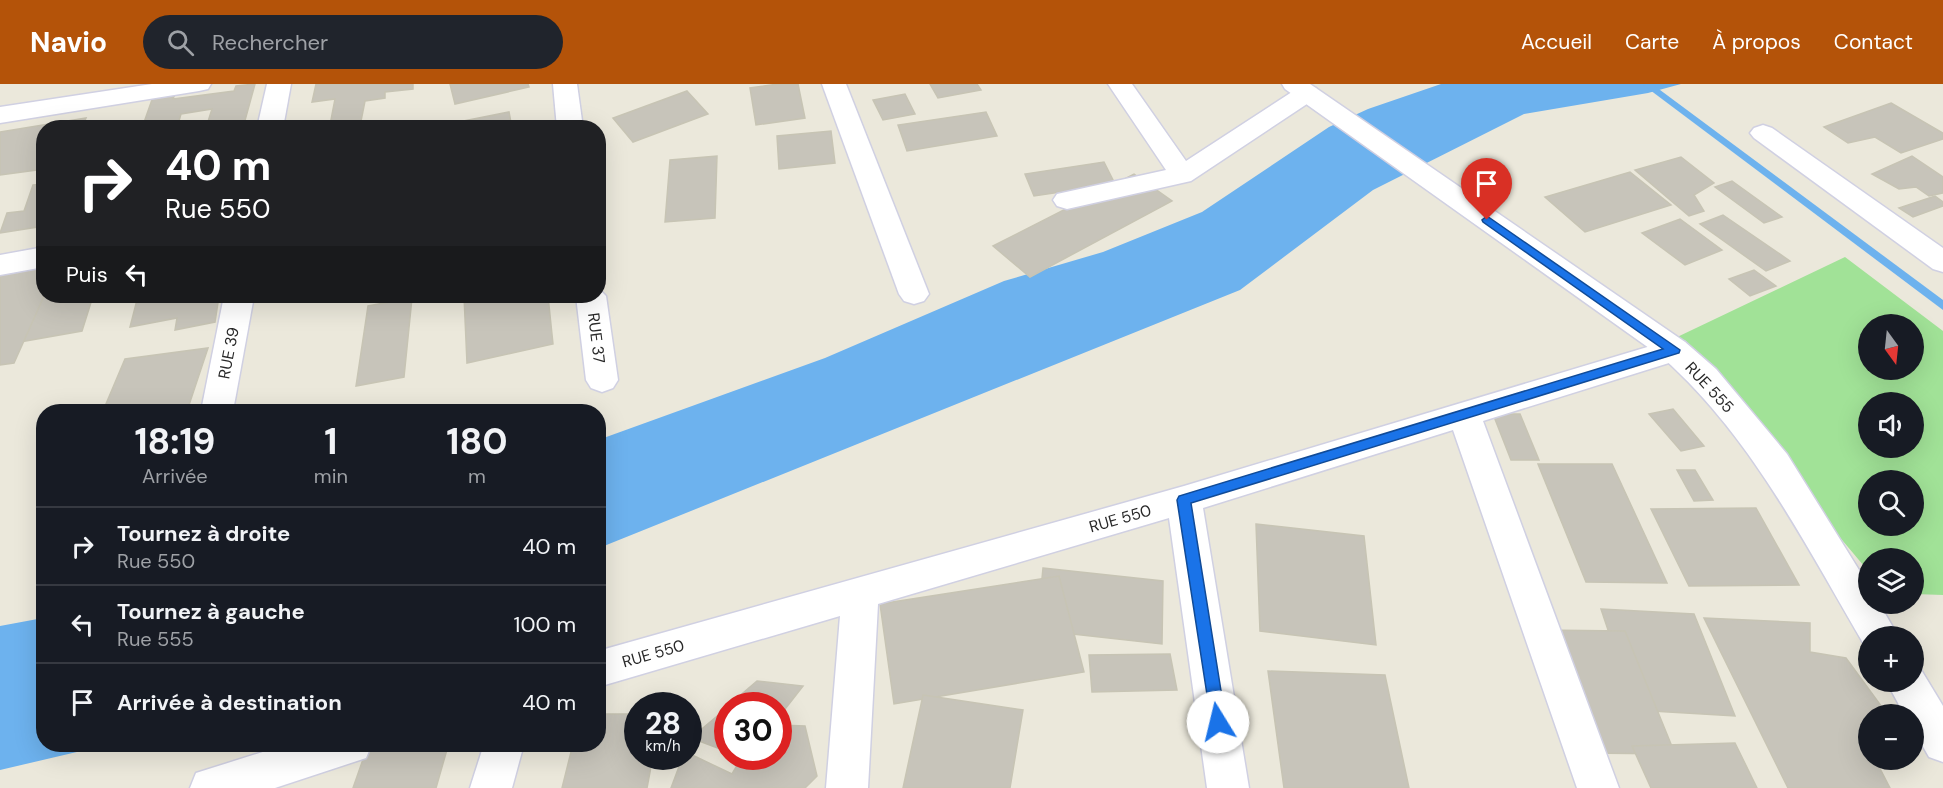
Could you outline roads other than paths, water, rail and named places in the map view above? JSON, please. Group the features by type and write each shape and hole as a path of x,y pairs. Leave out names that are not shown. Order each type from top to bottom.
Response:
{"street":[{"path":"3,116 34,96 46,84"},
{"path":"3,116 199,84"},
{"path":"272,120 279,84"},
{"path":"565,84 569,120"},
{"path":"834,84 914,294"},
{"path":"1120,84 1182,175"},
{"path":"1067,200 1182,175 1300,89"},
{"name":"RUE 555","path":"1300,89 1674,350 1705,377 1775,463 1873,626"},
{"path":"1762,133 1943,262"},
{"path":"0,265 36,258"},
{"name":"RUE 39","path":"218,404 238,303"},
{"name":"RUE 37","path":"592,303 602,380"},
{"name":"RUE 550","path":"606,667 1184,500 1674,350"},
{"path":"1464,414 1598,788"},
{"path":"1184,500 1228,788"},
{"path":"847,788 860,592"},
{"path":"1913,692 1943,743"},
{"path":"211,788 326,752"},
{"path":"491,788 502,752"}],"water":[{"path":"1441,84 1681,84 1648,93 1524,114 1373,190 1240,290 606,545 606,437 825,358 1004,281 1103,252 1202,212 1329,127 1368,109"},
{"path":"36,619 36,752 77,752 0,770 0,626"}],"waterway":[{"path":"1646,84 1943,306"}]}
